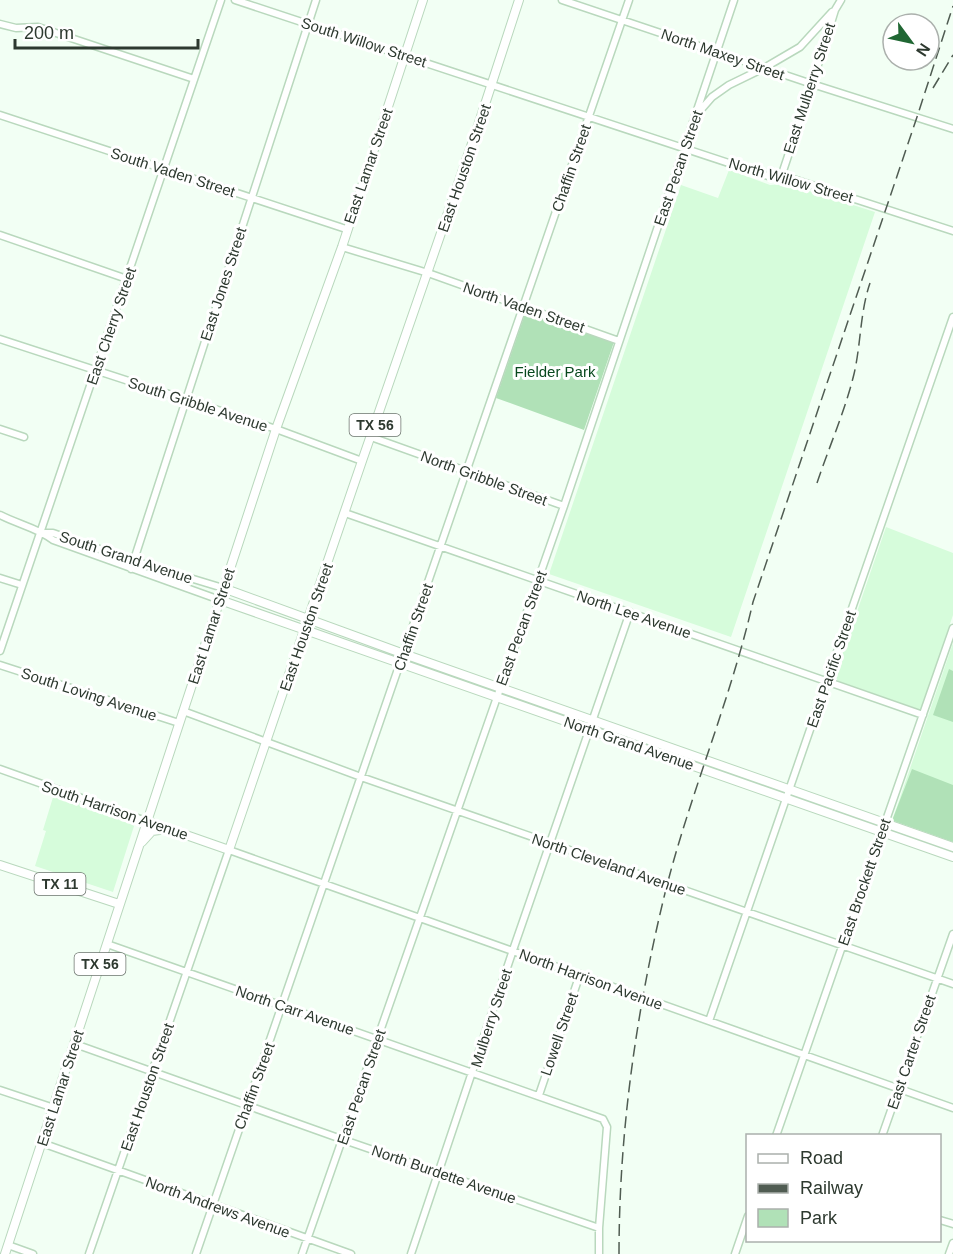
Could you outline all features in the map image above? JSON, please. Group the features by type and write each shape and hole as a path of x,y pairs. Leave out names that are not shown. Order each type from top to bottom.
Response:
{"main road":[{"name":"East Lamar Street","path":"5,1254 276,429 342,247 346,229 423,0"},
{"name":"East Houston Street","path":"229,850 493,84 519,0"},
{"name":"South Grand Avenue","path":"224,588 308,619"},
{"name":"South Grand Avenue","path":"220,600 304,629"},
{"name":"North Grand Avenue","path":"308,619 594,721 953,857"},
{"name":"North Grand Avenue","path":"304,629 591,730 788,794 885,822 953,847"},
{"name":"South Harrison Avenue","path":"146,821 229,850"},
{"path":"137,848 152,831 170,829"},
{"name":"TX 11","path":"0,865 119,904"}],"street":[{"name":"East Cherry Street","path":"0,651 22,585 43,533 221,0"},
{"name":"South Willow Street","path":"234,0 493,84"},
{"name":"East Jones Street","path":"131,569 316,0"},
{"name":"North Maxey Street","path":"562,0 953,129"},
{"name":"Chaffin Street","path":"196,1254 524,308 628,0"},
{"name":"East Pecan Street","path":"302,1254 344,1140 456,810 564,506 734,0"},
{"name":"East Mulberry Street","path":"781,177 840,0"},
{"path":"696,115 712,97 729,85 800,47 835,10"},
{"path":"0,24 15,28 38,27 194,79"},
{"name":"North Willow Street","path":"493,84 774,178 788,177 953,231"},
{"name":"South Vaden Street","path":"0,115 346,229"},
{"path":"0,236 128,279"},
{"path":"342,247 428,273"},
{"name":"North Vaden Street","path":"428,273 619,341"},
{"name":"East Pacific Street","path":"709,1021 953,318"},
{"name":"South Gribble Avenue","path":"0,339 276,429 362,461"},
{"path":"0,429 24,437"},
{"name":"North Gribble Street","path":"371,437 564,506"},
{"name":"North Lee Avenue","path":"345,513 923,715"},
{"name":"South Grand Avenue","path":"0,515 12,522 43,533 52,540 220,600"},
{"name":"South Grand Avenue","path":"43,533 53,533 134,561 224,588"},
{"path":"0,578 22,585"},
{"path":"200,593 203,582"},
{"name":"Mulberry Street","path":"411,1254 630,612"},
{"name":"East Brockett Street","path":"777,1134 953,628"},
{"name":"South Loving Avenue","path":"0,665 179,723"},
{"name":"North Cleveland Avenue","path":"183,711 361,777 953,984"},
{"name":"South Harrison Avenue","path":"0,769 146,821"},
{"name":"North Harrison Avenue","path":"229,850 953,1108"},
{"name":"East Houston Street","path":"89,1254 229,850"},
{"name":"East Carter Street","path":"883,1134 953,934"},
{"name":"North Carr Avenue","path":"107,944 599,1117 607,1127 599,1228"},
{"name":"Lowell Street","path":"538,1095 580,974"},
{"name":"North Burdette Avenue","path":"75,1044 599,1228"},
{"path":"0,1090 54,1108"},
{"name":"North Andrews Avenue","path":"42,1143 351,1254"},
{"path":"735,1254 746,1219"},
{"path":"599,1228 599,1254"},
{"path":"949,1254 953,1243"},
{"path":"8,1245 33,1254"}],"shaded area":[{"path":"729,170 770,185 787,184 875,212 731,637 549,574 681,185 718,198"},
{"path":"886,527 953,553 953,615 921,710 838,681 835,676"},
{"path":"953,643 953,842 892,821"},
{"path":"54,794 135,823 113,892 35,866"}],"green space":[{"name":"Fielder Park","path":"526,311 614,342 584,430 496,398"},
{"path":"949,669 953,671 953,722 933,715"},
{"path":"912,769 953,785 953,842 894,821 893,818"}],"railway":[{"path":"619,1254 626,1114 647,976 667,885 734,673 753,602 953,6"},
{"path":"933,88 953,55"},
{"path":"817,483 842,415 854,374 864,305 870,283"}]}
